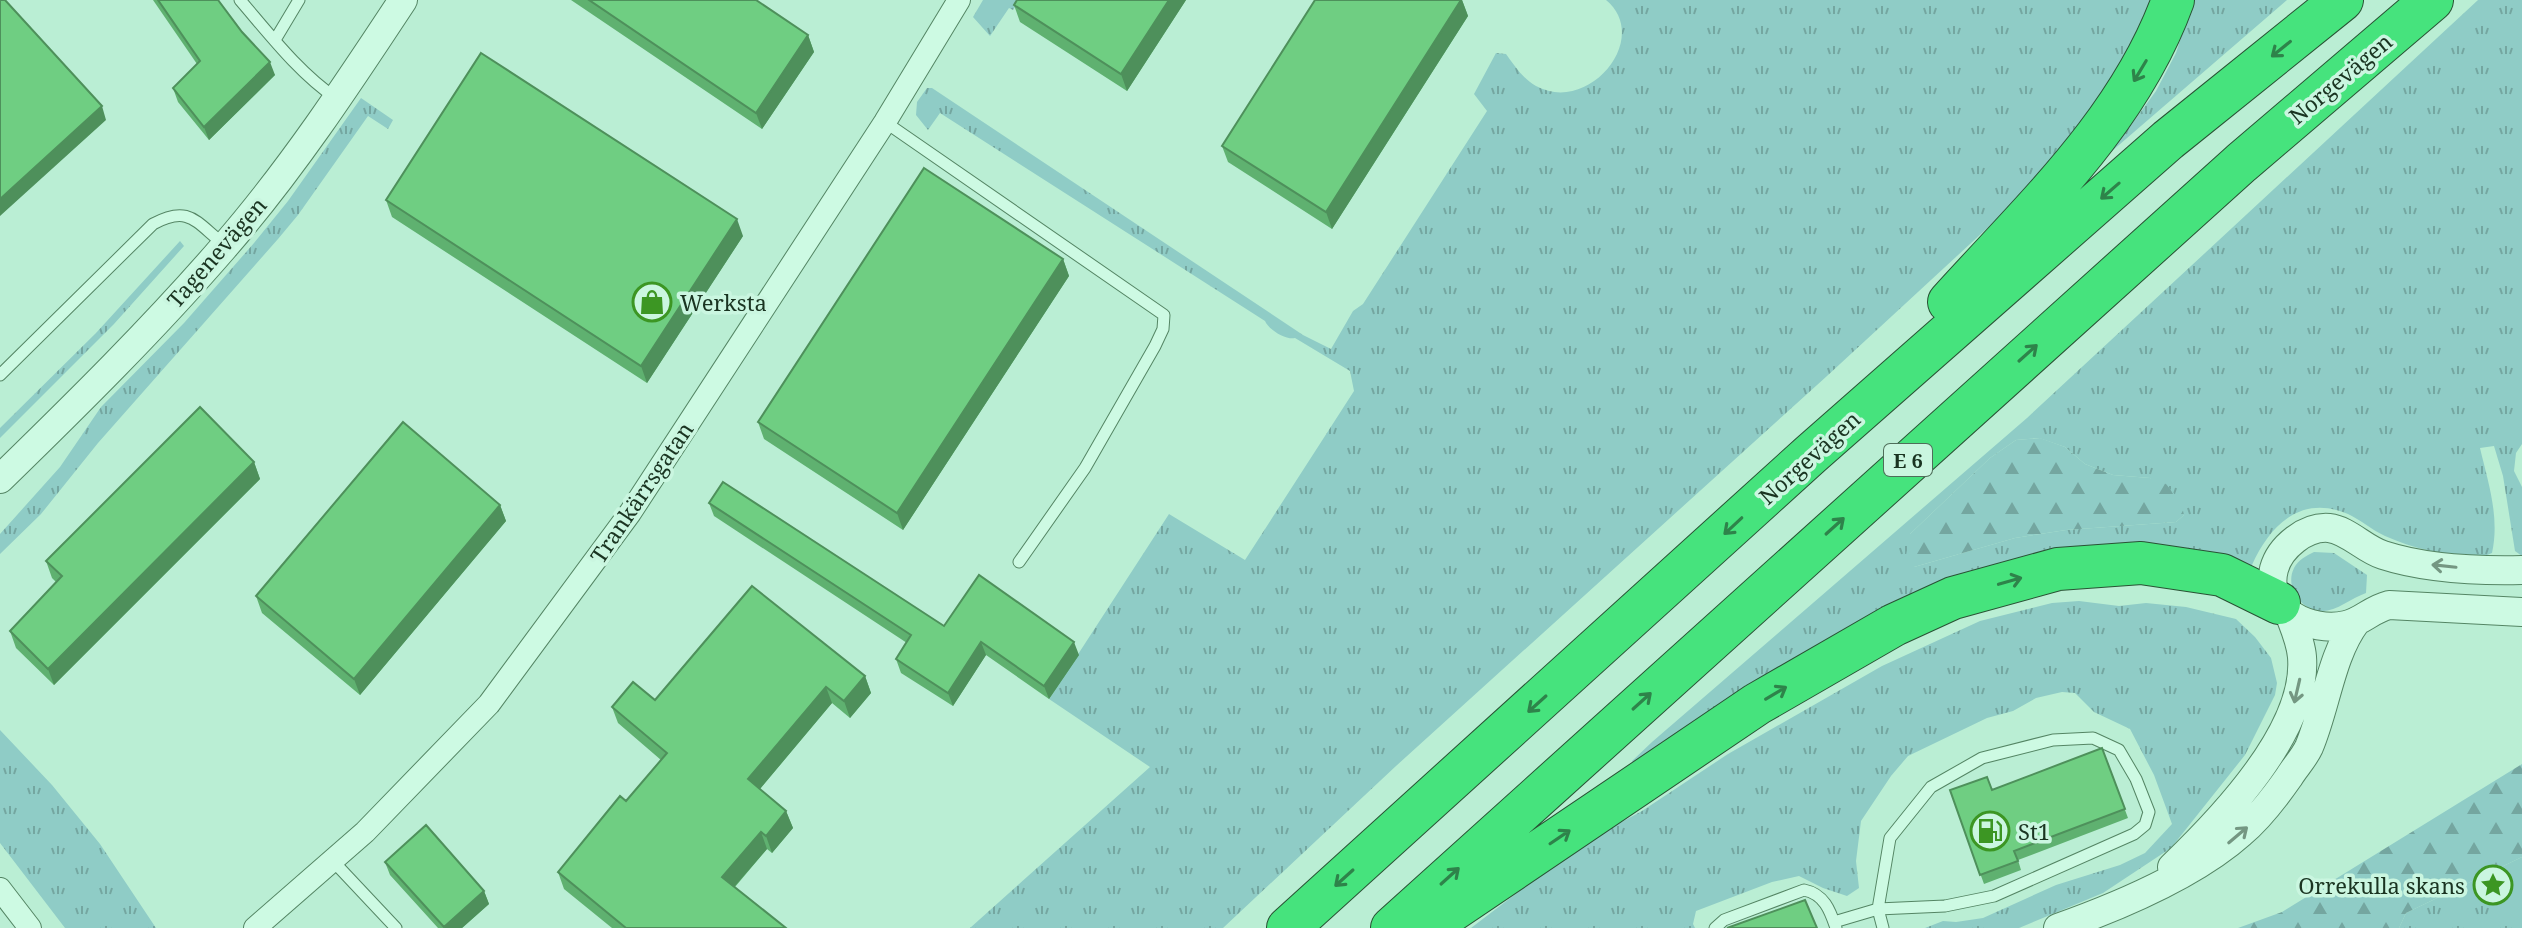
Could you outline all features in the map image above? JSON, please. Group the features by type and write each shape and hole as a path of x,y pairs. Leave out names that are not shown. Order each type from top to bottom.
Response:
{"highway":[{"path":"1811,454 2054,189 2108,123 2149,57 2173,0"},
{"name":"Norgevägen","path":"1288,928 1811,454 2168,140 2342,0"},
{"name":"Norgevägen","path":"1392,928 2241,163 2432,0"},
{"path":"1426,928 1757,704 1894,625 1953,598 2058,569 2141,563 2222,575 2284,609"}],"street":[{"name":"Tagenevägen","path":"0,479 124,356 225,245 338,99 403,0"},
{"name":"Trankärrsgatan","path":"255,928 365,832 489,704 630,513 885,122 959,0"},
{"path":"2148,890 2223,815 2282,735 2299,692 2302,658 2273,587 2274,568 2293,541 2312,529 2331,528 2381,555 2403,560 2439,566 2522,570"},
{"path":"2058,928 2131,900 2200,863 2242,833 2277,794 2307,751 2346,635 2356,622 2373,609 2389,605 2522,612"},
{"path":"2284,609 2328,627 2356,622"},
{"path":"0,889 30,928"}],"lane":[{"path":"240,0 317,86 338,99"},
{"path":"275,40 299,0"},
{"path":"885,122 1164,315 1163,329 1155,346 1093,455 1019,562"},
{"path":"0,375 153,224 170,215 188,216 225,245"},
{"path":"1715,928 1724,920 1804,890 1824,899 1835,925 1878,909 1945,906 1994,896 2134,834 2145,825 2149,812 2136,779 2119,750 2093,738 2053,740 1982,758 1931,787 1890,838 1878,909 1883,928"},
{"path":"333,861 396,928"}],"green space":[{"path":"983,0 1020,0 1013,10 1009,8 990,36 973,17"},
{"path":"1606,0 2151,0 2117,78 2022,196 1396,766 1223,928 970,928 1150,767 1049,699 1169,514 1245,560 1354,391 1350,371 1295,338 1278,334 1265,321 940,113 928,130 916,115 917,102 927,88 932,88 1303,335 1331,349 1353,311 1363,304 1487,111 1474,94 1496,53 1506,54 1523,76 1536,86 1556,92 1576,90 1594,82 1618,52 1622,34 1618,16"},
{"path":"2193,0 2287,0 2112,151 2156,91 2176,53"},
{"path":"2478,0 2522,0 2522,444 2516,453 2514,471 2522,487 2522,556 2515,551 2503,476 2494,446 2480,448 2495,526 2492,553 2487,555 2448,554 2422,549 2385,536 2348,514 2316,508 2289,517 2278,526 2252,565 2067,554 1635,766 1632,761 1652,742 2027,418","holes":["2039,438 2065,447 2085,464 2113,475 2150,478 2184,515 2176,522 2066,530 2015,538 1914,567 1910,534 1990,458 2016,440"]},
{"path":"361,98 393,120 388,129 368,116 278,239 98,443 41,514 0,554 0,534 60,467 101,407 184,323 254,243 288,201"},
{"path":"180,241 184,246 114,324 0,438 0,428 96,333"},
{"path":"2040,438 2065,447 2085,464 2113,475 2150,478 2166,484 2181,502 2184,515 2176,522 2066,530 2015,538 1914,567 1908,566 1905,561 1910,534 1990,458 2016,440"},
{"path":"2314,552 2334,553 2367,575 2366,593 2325,611 2305,606 2293,589 2292,575 2298,563"},
{"path":"2079,601 2119,606 2146,603 2186,607 2236,619 2271,658 2277,683 2275,695 2245,755 2171,848 2103,893 2019,928 1925,928 1943,921 1983,918 2056,885 2120,865 2145,853 2172,824 2154,775 2130,729 2094,712 2075,693 2062,692 2036,698 2013,711 1987,718 1908,756 1861,821 1856,861 1859,888 1847,896 1799,876 1772,882 1696,911 1695,928 1471,928 1601,833 1642,811 1728,754 1882,666 1980,621 2052,603"},
{"path":"0,730 52,785 100,844 156,928 65,928 0,843"},
{"path":"2522,764 2522,857 2406,913 2399,928 2238,928 2282,912"},
{"name":"Orrekulla skans","path":"2522,857 2522,928 2399,928 2406,913"}],"building":[{"path":"0,0 5,0 102,106 0,199"},
{"path":"158,0 218,0 270,62 204,127 173,88 200,61"},
{"path":"589,0 756,0 808,35 756,113"},
{"path":"1017,0 1169,0 1121,74 1014,5"},
{"path":"1315,0 1461,0 1326,212 1222,146"},
{"path":"481,53 737,219 641,366 386,200"},
{"path":"924,168 1063,259 897,513 758,422"},
{"path":"200,407 254,462 48,669 10,631 62,576 46,561"},
{"path":"403,422 500,505 354,679 256,596"},
{"path":"723,482 944,626 979,575 1074,642 1044,686 981,642 948,693 896,659 911,635 709,503"},
{"path":"752,586 865,676 844,701 826,687 748,779 786,811 766,836 761,832 722,877 786,928 626,928 558,872 620,796 626,801 667,753 612,707 633,682 655,700"},
{"path":"2102,748 2125,809 2014,851 2018,861 1980,875 1950,790 1987,777 1992,790"},
{"path":"426,825 484,891 444,927 385,862"},
{"path":"1805,900 1817,928 1727,928"}],"place":[{"name":"Werksta","path":"652,302"},
{"name":"St1","path":"1990,831"},
{"name":"Orrekulla skans","path":"2493,885"}]}
